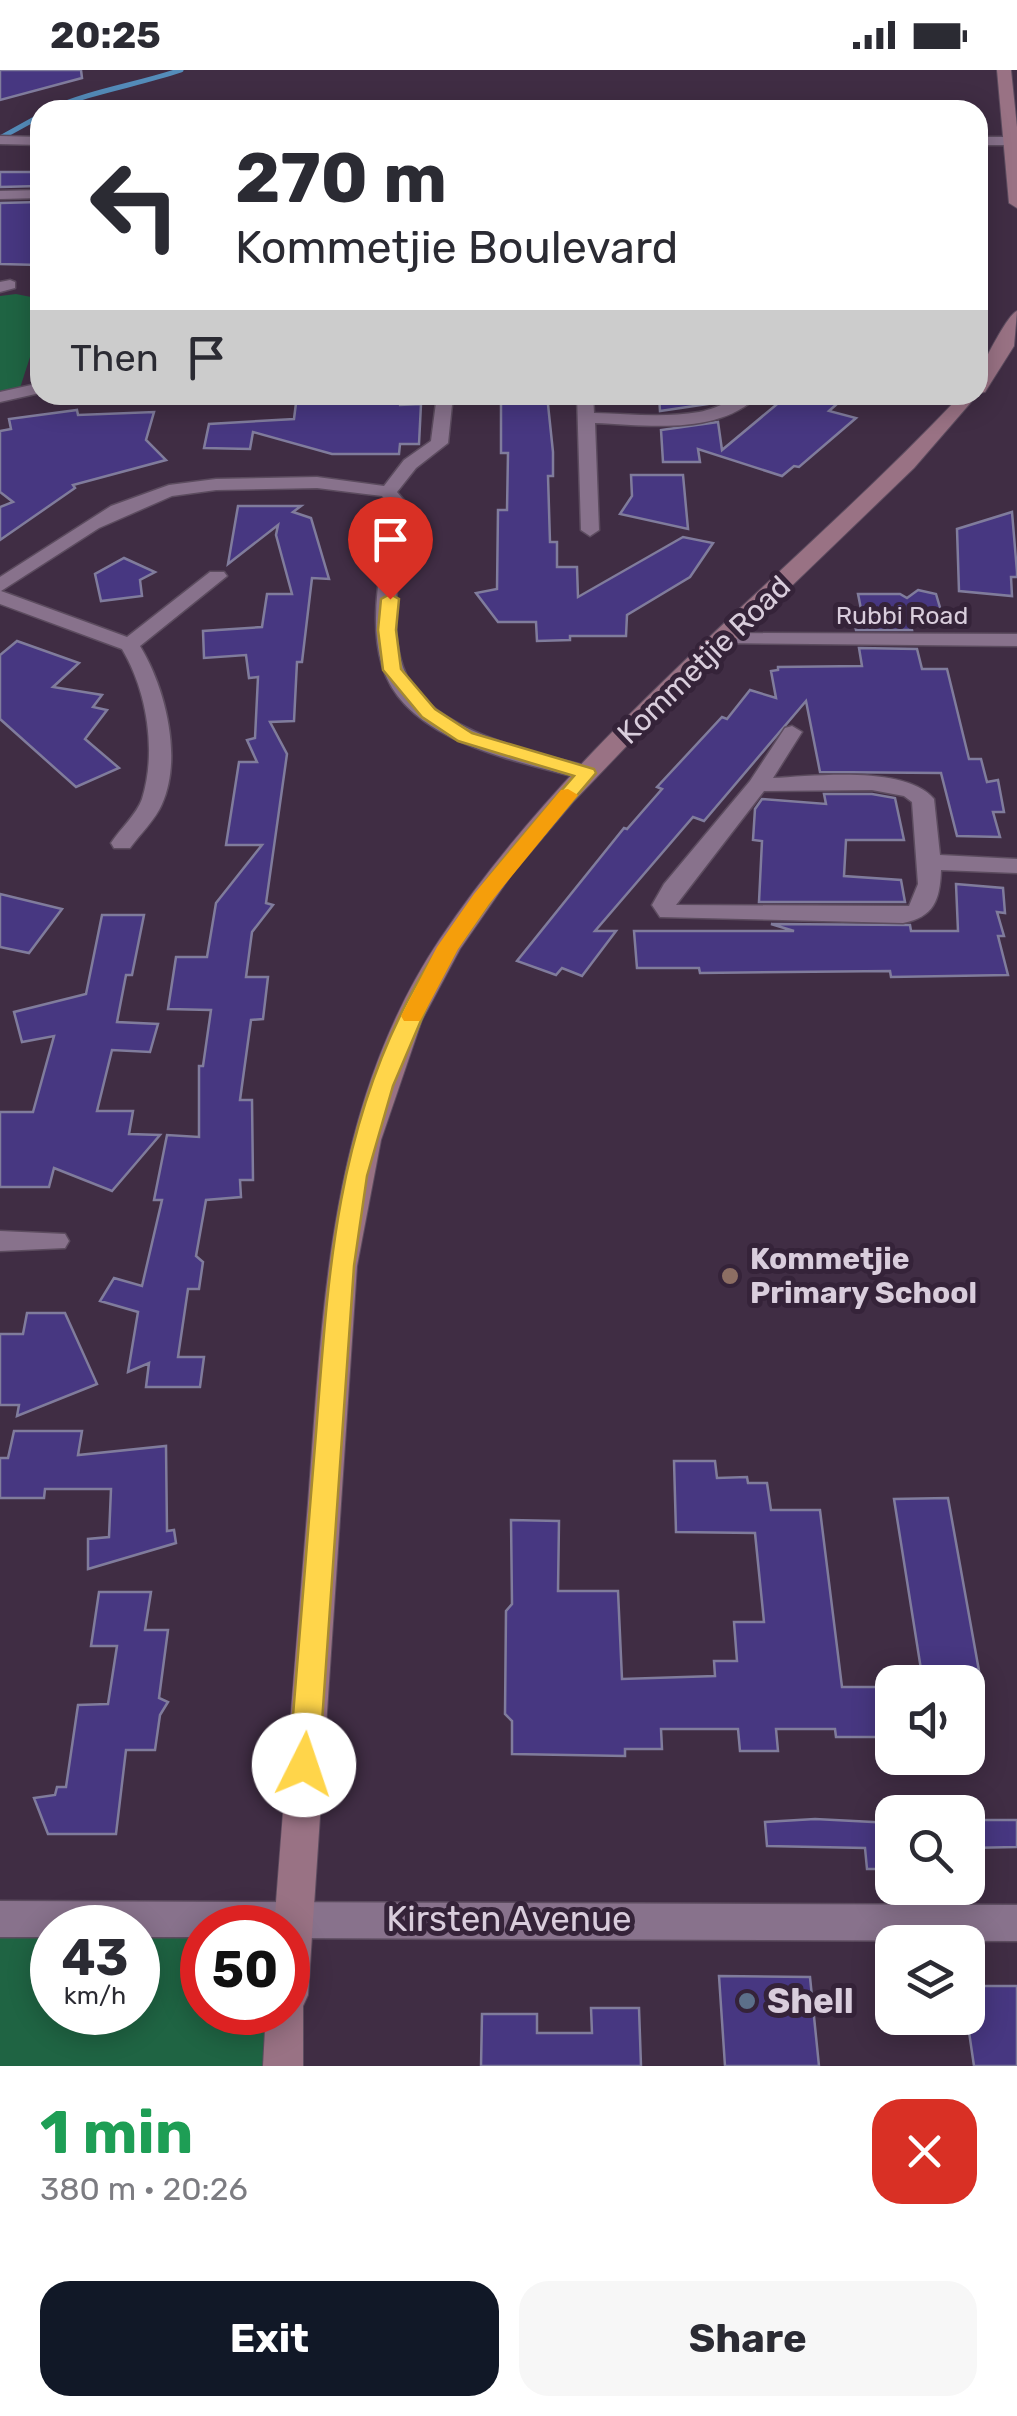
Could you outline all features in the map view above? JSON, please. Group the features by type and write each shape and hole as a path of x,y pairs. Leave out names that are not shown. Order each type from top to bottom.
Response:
{"main road":[{"path":"1004,70 1014,141 1017,203"},
{"path":"988,373 1006,346 1017,316"},
{"name":"Kommetjie Road","path":"293,1905 342,1266 355,1176 382,1086 417,1004 448,947 498,875 587,773 961,405"},
{"path":"283,2066 285,2035"}],"street":[{"path":"0,140 30,140"},
{"path":"988,141 1014,141"},
{"path":"0,195 30,194"},
{"path":"0,397 30,390"},
{"path":"388,492 410,464 440,443 444,405"},
{"path":"585,405 590,530"},
{"path":"586,418 706,417 735,405"},
{"path":"0,586 99,519 160,494 195,486 312,482 362,484 388,492 399,505 387,630 392,670 408,693 428,713 465,737 587,773"},
{"path":"129,645 218,576"},
{"path":"0,597 129,645 151,695 162,747 152,803 122,843"},
{"name":"Rubbi Road","path":"726,639 1017,640"},
{"path":"758,785 909,787 923,799 928,862 928,895 923,908 910,915 668,912 664,904 672,889 758,785 792,732"},
{"path":"928,862 1017,866"},
{"path":"0,1241 55,1242"},
{"name":"Kirsten Avenue","path":"0,1919 180,1919"},
{"name":"Kirsten Avenue","path":"310,1919 1017,1923"}],"green space":[{"path":"0,296 30,297 30,357 20,388 0,393"},
{"path":"0,1919 30,1919 30,2035 160,2035 160,1919 180,1919 180,2035 285,2035 283,2066 0,2066"}],"building":[{"path":"0,70 81,70 82,78 0,100"},
{"path":"0,172 30,172 30,186 0,187"},
{"path":"30,202 30,265 0,264 0,203"},
{"path":"296,405 421,405 419,444 400,444 399,454 332,454 253,432 250,449 204,448 209,424 294,419"},
{"path":"501,405 548,405 553,452 553,476 548,476 550,542 557,542 557,567 577,567 578,597 683,537 713,543 690,577 627,615 626,636 570,636 570,640 537,641 536,622 498,622 476,593 497,589 498,510 507,510 508,453 501,453"},
{"path":"660,405 701,405 660,411"},
{"path":"776,405 836,405 829,411 856,418 799,467 794,466 782,476 698,449 700,462 663,462 661,430 718,422 722,450"},
{"path":"77,410 78,415 154,412 146,440 166,460 73,485 75,488 0,540 0,507 13,502 0,492 0,431 11,429 9,419"},
{"path":"631,475 683,475 688,529 620,514 632,496"},
{"path":"238,506 301,506 293,512 311,518 329,579 312,578 302,662 297,662 294,721 270,722 287,754 266,903 273,905 252,932 246,977 268,977 263,1019 251,1020 240,1100 252,1100 253,1180 240,1180 241,1197 206,1200 196,1256 203,1262 199,1289 188,1289 178,1357 204,1357 200,1387 146,1387 149,1363 128,1372 138,1312 100,1301 114,1278 142,1286 162,1200 154,1200 167,1135 199,1137 199,1066 203,1066 211,1010 168,1009 176,957 207,957 216,903 262,845 226,845 239,762 257,762 247,740 255,738 258,677 249,678 246,655 204,658 203,631 262,627 267,594 292,594 276,535 278,525 228,564"},
{"path":"1012,512 1017,577 1011,577 1012,596 959,591 957,529"},
{"path":"124,558 155,572 140,580 142,596 101,601 95,574"},
{"path":"918,590 936,594 944,621 910,621 912,630 856,630 852,609 861,609 858,594 900,594 907,598"},
{"path":"17,641 79,663 53,687 102,695 93,707 107,710 85,739 119,768 76,787 0,719 0,655"},
{"path":"859,648 917,649 922,669 947,669 969,759 981,759 987,782 998,780 1004,812 993,812 1000,837 957,836 941,773 820,772 806,701 704,821 693,817 595,931 616,931 582,976 562,968 556,975 517,961 624,828 662,789 657,787 722,717 727,719 750,690 776,698 771,671 778,667 862,666"},
{"path":"824,794 895,798 904,840 846,840 844,876 901,880 905,902 759,902 762,841 753,840 755,809 762,799 826,804"},
{"path":"956,884 1003,888 1005,913 997,912 1004,936 998,936 1008,975 891,977 890,971 700,973 699,968 637,968 634,931 794,931 771,924 910,925 911,931 958,931"},
{"path":"0,894 62,909 29,953 0,947"},
{"path":"102,915 144,915 132,975 126,975 117,1022 158,1024 150,1052 112,1050 97,1111 133,1111 129,1134 160,1135 112,1191 54,1168 49,1187 0,1187 0,1112 33,1112 54,1036 22,1042 14,1012 86,994"},
{"path":"27,1313 65,1313 97,1384 17,1416 19,1405 0,1405 0,1334 23,1334"},
{"path":"14,1431 82,1431 78,1455 166,1446 167,1531 174,1530 176,1543 88,1569 88,1539 109,1537 111,1489 45,1489 44,1498 0,1498 0,1458 8,1458"},
{"path":"674,1461 715,1461 717,1478 747,1477 748,1483 767,1483 771,1510 820,1510 842,1687 875,1687 875,1737 836,1737 835,1729 776,1729 778,1751 740,1751 738,1729 661,1729 662,1749 625,1749 625,1756 512,1754 512,1721 505,1714 506,1611 512,1604 511,1520 559,1521 558,1591 618,1591 622,1679 715,1676 714,1661 737,1661 734,1622 764,1622 755,1533 676,1532"},
{"path":"948,1498 978,1665 920,1665 894,1499"},
{"path":"99,1592 151,1592 145,1630 168,1630 159,1698 168,1702 160,1715 155,1750 126,1750 116,1834 48,1834 34,1798 55,1795 57,1787 66,1787 78,1705 108,1704 117,1646 91,1646"},
{"path":"815,1819 875,1822 875,1869 867,1869 865,1848 767,1846 765,1822"},
{"path":"985,1820 1017,1820 1017,1847 985,1848"},
{"path":"719,1976 810,1977 819,2066 725,2066"},
{"path":"985,1986 1017,1986 1017,2066 974,2066 969,2035 985,2035"},
{"path":"591,2008 639,2008 641,2066 481,2066 482,2014 537,2014 537,2033 592,2033"}],"waterway":[{"path":"76,100 181,70"},
{"path":"0,138 30,122"}],"slow traffic":[{"path":"412,1016 448,947 498,875 568,795"}],"place":[{"name":"Kommetjie Primary School","path":"730,1276"},
{"name":"Shell","path":"747,2001"}],"route":[{"path":"304,1765 342,1266 355,1176 382,1086 417,1004 448,947 498,875 587,773 465,737 428,713 392,670 387,630 390,599"}]}
